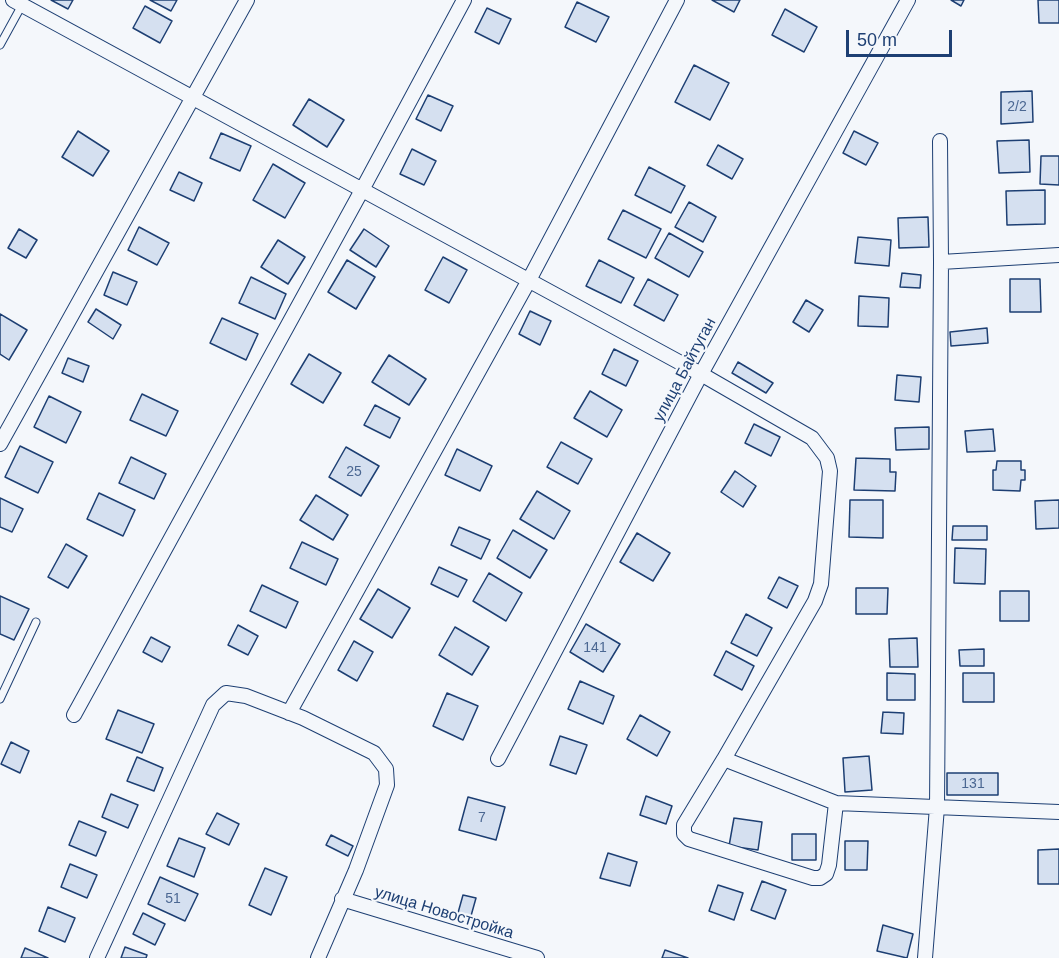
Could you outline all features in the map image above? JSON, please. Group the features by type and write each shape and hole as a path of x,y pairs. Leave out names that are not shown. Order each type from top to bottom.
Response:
{"street":[{"path":"0,444 247,0"},
{"path":"74,716 464,0"},
{"path":"289,713 528,282 677,0"},
{"name":"улица Байтуган","path":"498,759 701,375 908,0"},
{"path":"20,2 812,438 827,458 830,471 821,584 815,601 684,825 684,834 689,839 813,878 820,878 826,874 829,865 836,803"},
{"path":"925,958 937,807 940,141"},
{"path":"941,262 1059,255"},
{"path":"97,958 213,705 226,693 246,696 289,713 374,753 386,769 387,785 356,870 318,958"},
{"path":"724,759 836,803 1059,812"},
{"name":"улица Новостройка","path":"342,899 537,958"}],"lane":[{"path":"0,45 20,2"},
{"path":"0,699 36,622"}],"building":[{"path":"51,0 73,0 68,9"},
{"path":"150,0 177,0 171,11"},
{"path":"712,0 740,0 734,12"},
{"path":"951,0 964,0 961,6"},
{"path":"1038,0 1059,0 1059,23 1039,23"},
{"path":"577,2 609,17 596,42 565,27"},
{"path":"145,6 172,21 160,43 133,28"},
{"path":"487,8 511,19 499,44 475,32"},
{"path":"785,9 817,27 804,52 772,35"},
{"path":"694,65 729,83 710,120 675,102"},
{"path":"1032,91 1033,122 1001,124 1001,92"},
{"path":"428,95 453,106 441,131 416,119"},
{"path":"309,99 344,120 327,147 293,125"},
{"path":"78,131 109,151 93,176 62,157"},
{"path":"854,131 878,143 866,165 843,153"},
{"path":"221,133 251,146 240,171 210,158"},
{"path":"1029,140 1030,172 999,173 997,141"},
{"path":"718,145 743,159 732,179 707,165"},
{"path":"412,149 436,161 424,185 400,174"},
{"path":"1041,156 1059,156 1059,185 1040,184"},
{"path":"273,164 305,183 285,218 253,200"},
{"path":"649,167 685,186 671,213 635,195"},
{"path":"179,172 202,183 194,201 170,190"},
{"path":"1045,190 1045,224 1007,225 1006,191"},
{"path":"689,202 716,217 703,242 675,227"},
{"path":"623,210 661,229 646,258 608,239"},
{"path":"928,217 929,247 899,248 898,218"},
{"path":"139,227 169,243 157,265 128,250"},
{"path":"19,229 37,240 26,258 8,248"},
{"path":"364,229 389,246 376,267 350,250"},
{"path":"669,233 703,252 689,277 655,258"},
{"path":"858,237 891,240 889,266 855,263"},
{"path":"278,240 305,257 288,284 261,267"},
{"path":"443,257 467,270 449,303 425,290"},
{"path":"347,260 375,277 356,309 328,292"},
{"path":"599,260 634,278 621,303 586,286"},
{"path":"113,272 137,282 127,305 104,295"},
{"path":"902,273 921,275 920,288 900,287"},
{"path":"251,277 286,294 275,319 239,303"},
{"path":"648,279 678,295 664,321 634,305"},
{"path":"1010,279 1040,279 1041,312 1010,312"},
{"path":"859,296 889,298 888,327 858,326"},
{"path":"806,300 823,310 809,332 793,322"},
{"path":"96,309 121,325 113,339 88,322"},
{"path":"530,311 551,321 540,345 519,334"},
{"path":"0,314 27,330 9,360 0,354"},
{"path":"222,318 258,334 246,360 210,343"},
{"path":"987,328 988,343 951,346 950,332"},
{"path":"614,349 638,361 626,386 602,374"},
{"path":"309,354 341,373 323,403 291,384"},
{"path":"389,355 426,379 409,405 372,382"},
{"path":"68,358 89,366 83,382 62,373"},
{"path":"738,362 773,383 766,393 732,373"},
{"path":"897,375 921,377 919,402 895,400"},
{"path":"590,391 622,410 607,437 574,418"},
{"path":"142,394 178,411 166,436 130,420"},
{"path":"49,396 81,412 66,443 34,427"},
{"path":"375,405 400,418 390,438 364,425"},
{"path":"754,424 780,437 771,456 745,443"},
{"path":"929,427 929,449 896,450 895,428"},
{"path":"993,429 995,451 967,452 965,431"},
{"path":"561,442 592,459 578,484 547,467"},
{"path":"20,446 53,462 38,493 5,477"},
{"path":"346,447 379,466 361,496 329,477"},
{"path":"457,449 492,466 480,491 445,475"},
{"path":"131,457 166,474 154,499 119,483"},
{"path":"856,458 890,459 890,472 896,472 895,491 854,490"},
{"path":"997,461 1021,461 1021,470 1025,470 1025,480 1021,480 1020,491 993,490 993,470 996,470"},
{"path":"735,471 756,486 743,507 721,492"},
{"path":"537,491 570,511 554,539 520,519"},
{"path":"99,493 135,510 123,536 87,519"},
{"path":"316,495 348,515 333,540 300,520"},
{"path":"0,498 23,509 12,532 0,527"},
{"path":"850,500 883,500 883,538 849,537"},
{"path":"1059,500 1059,528 1036,529 1035,501"},
{"path":"953,526 987,526 987,540 952,540"},
{"path":"459,527 490,540 481,559 451,545"},
{"path":"513,530 547,550 530,578 497,558"},
{"path":"637,533 670,553 653,581 620,562"},
{"path":"302,542 338,559 326,585 290,568"},
{"path":"66,544 87,556 68,588 48,577"},
{"path":"955,548 986,549 985,584 954,583"},
{"path":"439,567 467,580 458,597 431,584"},
{"path":"489,573 522,593 506,621 473,601"},
{"path":"779,577 798,586 787,608 768,598"},
{"path":"262,585 298,602 286,628 250,611"},
{"path":"856,588 888,588 887,614 856,614"},
{"path":"378,589 410,608 392,638 360,619"},
{"path":"1000,591 1029,591 1029,621 1000,621"},
{"path":"0,596 29,609 14,640 0,634"},
{"path":"746,614 772,628 757,656 731,643"},
{"path":"586,624 620,644 603,672 570,652"},
{"path":"238,625 258,636 248,655 228,645"},
{"path":"455,627 489,647 472,675 439,655"},
{"path":"151,637 170,647 162,662 143,652"},
{"path":"917,638 918,667 890,667 889,639"},
{"path":"354,641 373,652 357,681 338,670"},
{"path":"984,649 984,666 960,666 959,650"},
{"path":"726,651 754,666 742,690 714,675"},
{"path":"887,673 915,674 915,700 887,700"},
{"path":"963,673 994,673 994,702 963,702"},
{"path":"580,681 614,696 603,724 568,709"},
{"path":"447,693 478,706 463,740 433,726"},
{"path":"118,710 154,724 142,753 106,739"},
{"path":"883,712 904,713 903,734 881,733"},
{"path":"640,715 670,732 657,756 627,739"},
{"path":"560,736 587,745 576,774 550,765"},
{"path":"11,742 29,751 20,773 1,764"},
{"path":"869,756 872,790 845,792 843,758"},
{"path":"137,757 163,768 154,791 127,781"},
{"path":"947,773 998,773 998,795 947,795"},
{"path":"111,794 138,805 128,828 102,817"},
{"path":"646,796 672,806 666,824 640,815"},
{"path":"468,797 505,807 496,840 459,830"},
{"path":"217,813 239,824 229,845 206,834"},
{"path":"734,818 762,822 758,850 729,846"},
{"path":"79,821 106,832 96,856 69,845"},
{"path":"792,834 816,834 816,860 792,860"},
{"path":"331,835 353,846 348,856 326,845"},
{"path":"179,838 205,848 194,877 167,866"},
{"path":"845,841 868,841 867,870 845,870"},
{"path":"1059,849 1059,884 1038,884 1038,850"},
{"path":"608,853 637,862 630,886 600,878"},
{"path":"70,864 97,875 87,898 61,887"},
{"path":"265,868 287,877 271,915 249,905"},
{"path":"160,877 198,894 185,921 148,904"},
{"path":"762,881 786,890 775,919 751,910"},
{"path":"718,885 743,893 734,920 709,911"},
{"path":"463,895 476,898 469,923 456,920"},
{"path":"48,907 75,918 65,942 39,931"},
{"path":"143,913 165,924 155,945 133,934"},
{"path":"883,925 913,934 907,958 877,951"},
{"path":"125,947 147,955 146,958 121,958"},
{"path":"25,948 48,958 21,958"},
{"path":"665,950 688,958 662,958"}]}
